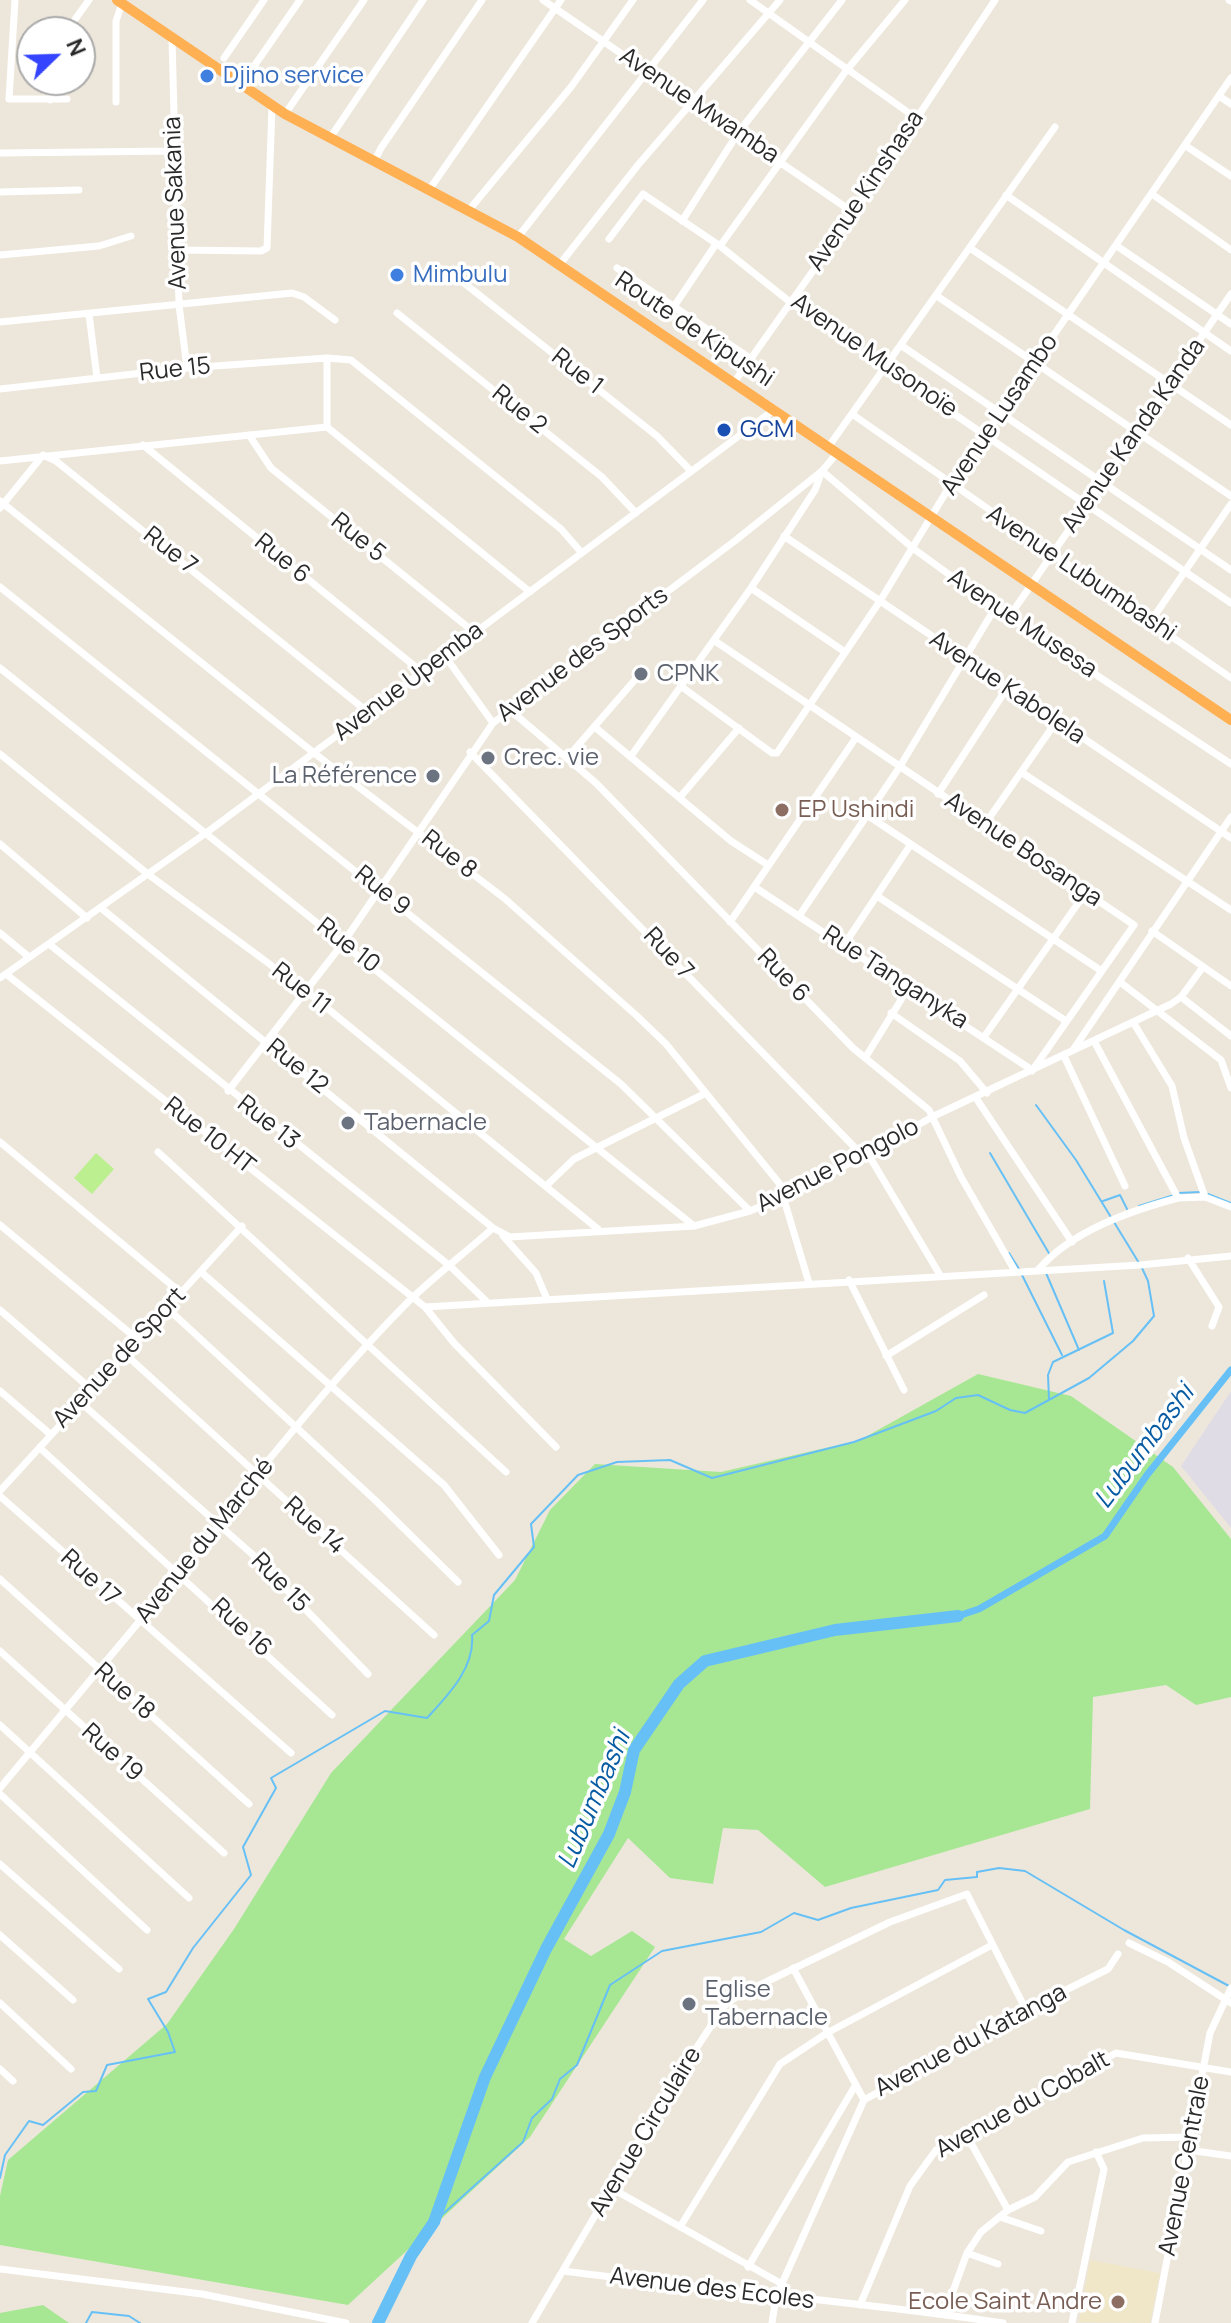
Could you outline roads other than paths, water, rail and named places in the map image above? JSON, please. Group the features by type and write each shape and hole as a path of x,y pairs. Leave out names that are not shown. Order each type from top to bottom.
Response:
{"highway":[{"name":"Route de Kipushi","path":"120,2 285,114 469,210 560,264 1030,586 1230,718"}],"street":[{"path":"15,0 8,97 11,100 67,99"},
{"path":"224,58 264,0"},
{"path":"241,85 300,0"},
{"path":"285,114 364,0"},
{"path":"330,138 423,0"},
{"path":"374,162 482,0"},
{"name":"Avenue Mwamba","path":"543,0 854,213"},
{"path":"429,190 561,0"},
{"path":"469,210 605,41 633,0"},
{"path":"518,237 703,0"},
{"path":"750,0 916,118"},
{"path":"560,264 693,100 780,0"},
{"path":"682,221 738,133 842,0"},
{"path":"675,305 846,71 905,0"},
{"name":"Avenue Kinshasa","path":"735,381 854,213 995,0"},
{"path":"116,102 116,21 120,2"},
{"name":"Avenue Sakania","path":"172,38 179,305 187,368"},
{"name":"Avenue Lusambo","path":"739,728 775,754 914,549 951,484 1231,78"},
{"path":"50,100 51,96"},
{"path":"1219,96 1231,104"},
{"path":"177,250 261,251 267,248 272,106"},
{"name":"Avenue des Sports","path":"228,1091 343,943 470,752 493,723 822,471 852,414 1055,127"},
{"path":"1186,146 1231,176"},
{"path":"0,153 174,151"},
{"path":"0,192 79,190"},
{"name":"Avenue Musonoïe","path":"609,239 642,194 718,245 790,302 987,433 1231,603"},
{"path":"1152,194 1231,250"},
{"path":"1006,195 1231,351"},
{"path":"0,255 99,246 131,236"},
{"path":"1117,246 1231,324"},
{"path":"970,248 1231,425"},
{"path":"617,268 751,359"},
{"name":"Rue 1","path":"459,279 657,436 691,471"},
{"path":"0,322 292,293 335,320"},
{"name":"Avenue Kanda Kanda","path":"1009,617 1231,294"},
{"path":"937,296 1231,496"},
{"name":"Rue 2","path":"397,313 602,477 636,513"},
{"path":"89,314 97,378"},
{"name":"Avenue Musonoïe","path":"902,346 1231,570"},
{"path":"327,358 327,427"},
{"name":"Rue 15","path":"0,389 187,368 327,358 351,360 561,529 581,552"},
{"name":"Avenue Upemba","path":"3,976 149,875 775,409"},
{"name":"Avenue Lubumbashi","path":"852,414 1050,555 1231,678"},
{"path":"0,461 327,427 530,592"},
{"name":"Rue 5","path":"249,435 271,468 475,633"},
{"name":"Rue 6","path":"143,445 423,673"},
{"path":"1,504 43,455"},
{"name":"Rue 7","path":"43,455 69,470 369,713"},
{"path":"631,756 751,588 815,490 822,471"},
{"name":"Avenue Musesa","path":"822,471 914,549 995,608 1231,764"},
{"name":"Rue 8","path":"1,504 314,753 504,898 637,1016 666,1044 779,1183 809,1283"},
{"path":"1151,621 1231,504"},
{"name":"Avenue Kabolela","path":"784,536 1231,838"},
{"name":"Rue 9","path":"0,587 381,889 657,1116 750,1211"},
{"path":"751,588 845,652"},
{"path":"799,916 899,768 995,608"},
{"name":"Avenue Bosanga","path":"715,641 855,739 1134,925 1100,970"},
{"path":"445,656 493,723"},
{"name":"Rue 10","path":"0,668 694,1226"},
{"path":"567,758 640,674"},
{"path":"681,796 739,728 682,687"},
{"path":"938,794 1007,688"},
{"name":"Rue 6","path":"510,710 567,758 681,867 730,922 865,1058 915,1096 934,1116 961,1177 1015,1271"},
{"path":"985,824 1056,722"},
{"path":"596,728 681,796 731,841 768,865"},
{"path":"730,922 855,739"},
{"name":"Rue 7","path":"470,752 866,1156 940,1275"},
{"name":"Rue 11","path":"0,754 149,875 306,991 598,1229"},
{"path":"1021,772 1231,910"},
{"path":"867,815 1100,970 1032,1071"},
{"path":"1073,1051 1231,817"},
{"path":"0,844 87,918"},
{"path":"844,945 911,844"},
{"name":"Rue Tanganyka","path":"756,888 1032,1071"},
{"path":"984,1037 1086,892"},
{"path":"877,896 1066,1021"},
{"name":"Rue 12","path":"101,908 493,1228"},
{"path":"1152,931 1231,986"},
{"path":"0,933 29,957"},
{"name":"Rue 13","path":"49,944 228,1091 450,1266 486,1301"},
{"name":"Avenue Pongolo","path":"502,1234 517,1237 598,1229 694,1226 750,1211 866,1156 934,1116 1159,1009 1181,997 1203,967"},
{"name":"Rue 10 HT","path":"3,976 425,1307 454,1343 556,1447"},
{"path":"1120,982 1159,1009 1221,1060 1231,1088"},
{"path":"865,1058 909,987"},
{"path":"1181,997 1231,1036"},
{"path":"891,1013 960,1061 987,1093"},
{"path":"1133,1022 1172,1086 1184,1138 1205,1197"},
{"path":"1094,1041 1178,1198"},
{"path":"1064,1056 1125,1186"},
{"path":"546,1186 574,1159 704,1094"},
{"path":"976,1098 1072,1242"},
{"path":"0,1142 180,1292"},
{"path":"158,1152 506,1472"},
{"path":"1038,1270 1050,1255 1072,1242 1148,1206 1178,1198 1205,1197 1231,1207"},
{"path":"0,1225 137,1339"},
{"name":"Avenue de Sport","path":"1,1489 242,1226"},
{"path":"413,1298 493,1228 502,1234 541,1280 547,1299"},
{"path":"425,1307 486,1301 1140,1265 1231,1256"},
{"path":"1188,1258 1219,1307 1212,1326"},
{"path":"201,1272 444,1485 499,1555"},
{"path":"849,1280 904,1390"},
{"path":"886,1356 984,1295"},
{"name":"Avenue du Marché","path":"0,1791 29,1751 220,1525 222,1517 257,1475 413,1298"},
{"path":"167,1308 458,1582"},
{"path":"0,1310 91,1389"},
{"name":"Rue 14","path":"124,1353 434,1635"},
{"path":"0,1391 50,1434"},
{"name":"Rue 15","path":"80,1402 220,1525 368,1674"},
{"name":"Rue 16","path":"40,1448 332,1715"},
{"name":"Rue 17","path":"1,1489 140,1623 291,1753"},
{"name":"Rue 18","path":"0,1579 249,1804"},
{"name":"Rue 19","path":"0,1651 224,1853"},
{"path":"0,1725 189,1898"},
{"path":"0,1791 147,1930"},
{"path":"0,1864 119,1969"},
{"name":"Avenue Circulaire","path":"532,2323 667,2093 724,2006 739,1995 890,1922 965,1894 971,1897 992,1945"},
{"path":"0,1935 73,2000"},
{"path":"1129,1943 1228,1996"},
{"path":"680,2227 780,2064 827,2033 992,1945 1026,2010"},
{"name":"Avenue du Katanga","path":"772,2323 776,2297 864,2100 1026,2010 1108,1969 1118,1954"},
{"path":"793,1968 864,2100"},
{"name":"Avenue Centrale","path":"1155,2323 1204,2067 1218,2010 1228,1996"},
{"path":"0,2003 71,2069"},
{"name":"Avenue du Cobalt","path":"860,2305 921,2166 936,2150 1116,2053 1231,2072"},
{"path":"0,2069 13,2081"},
{"path":"748,2267 855,2086"},
{"path":"966,2134 1008,2210"},
{"path":"945,2313 967,2253 981,2232 1008,2210 1035,2197 1068,2162 1143,2138 1190,2137"},
{"path":"1188,2150 1231,2156"},
{"path":"1072,2323 1104,2166 1096,2152"},
{"path":"611,2188 782,2284"},
{"path":"1000,2217 1041,2231"},
{"path":"967,2253 998,2264"},
{"path":"0,2269 202,2294 346,2323"},
{"name":"Avenue des Ecoles","path":"563,2271 776,2297 945,2313 1003,2323"}],"waterway":[{"path":"1036,1105 1076,1160 1139,1263"},
{"path":"990,1153 1050,1255"},
{"path":"1178,1193 1200,1192"},
{"path":"1208,1194 1231,1203"},
{"path":"1103,1201 1120,1195 1127,1209"},
{"path":"1139,1206 1174,1195"},
{"path":"1009,1253 1019,1269"},
{"path":"0,2178 5,2155 29,2121 43,2125 83,2092 96,2091 107,2065 175,2052 168,2032 148,1999 166,1992 193,1948 251,1875 243,1847 276,1788 271,1778 385,1711 427,1718 465,1670 472,1635 489,1621 494,1595 534,1547 531,1524 578,1475 617,1462 670,1460 712,1478 854,1442 936,1411 956,1398 978,1395 1010,1410 1025,1413 1089,1378 1133,1341 1154,1316 1148,1281 1142,1268"},
{"path":"1046,1273 1079,1350"},
{"path":"1022,1275 1062,1355"},
{"path":"1049,1399 1048,1375 1053,1362 1113,1333 1104,1281"},
{"name":"Lubumbashi","path":"958,1616 979,1609 1105,1536 1147,1475 1231,1370"},
{"name":"Lubumbashi","path":"378,2323 411,2256 434,2222 485,2077 546,1949 609,1834 625,1792 634,1750 679,1684 705,1661 835,1630 958,1616"},
{"path":"434,2222 523,2142 532,2118 552,2099 560,2079 577,2065 610,1985 662,1951 761,1932 794,1913 818,1920 851,1908 938,1890 945,1880 977,1877 977,1872 999,1868 1025,1871 1124,1930 1229,1986"},
{"path":"86,2323 92,2312 129,2316 140,2323"}],"place":[{"name":"Djino service","path":"207,76"},
{"name":"Mimbulu","path":"397,275"},
{"name":"GCM","path":"724,430"},
{"name":"CPNK","path":"641,674"},
{"name":"Crec. vie","path":"488,758"},
{"name":"La Référence","path":"433,776"},
{"name":"EP Ushindi","path":"782,810"},
{"name":"Tabernacle","path":"348,1123"},
{"name":"Eglise Tabernacle","path":"689,2004"},
{"name":"Ecole Saint Andre","path":"1118,2302"}]}
